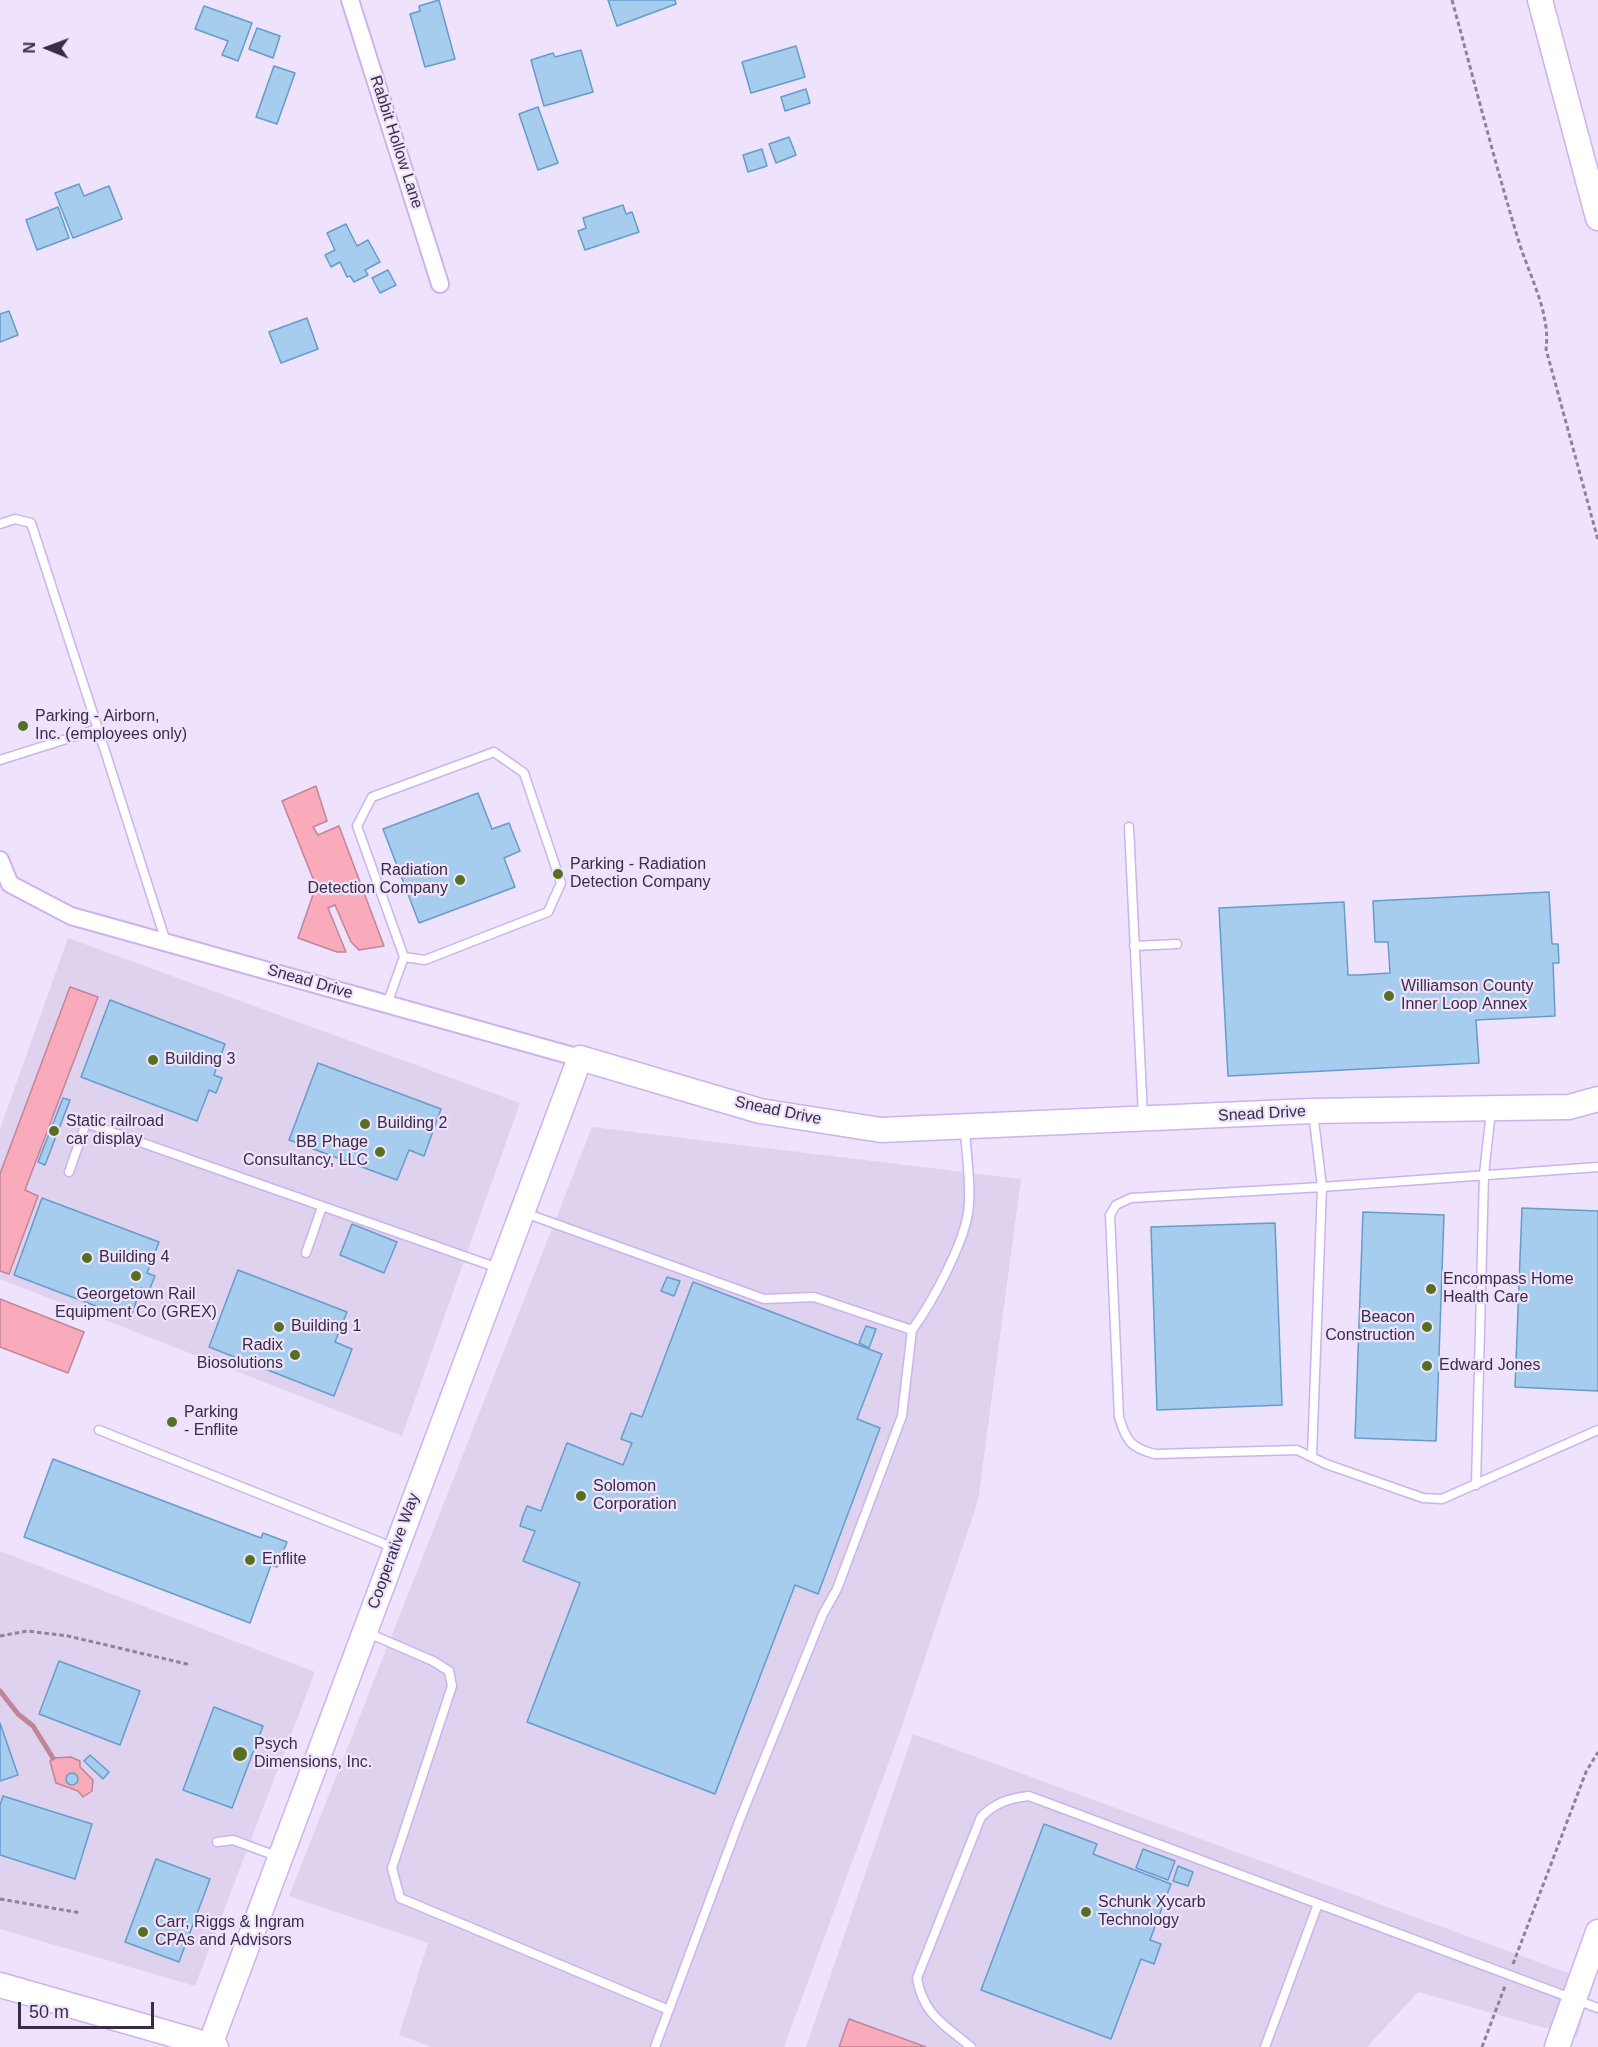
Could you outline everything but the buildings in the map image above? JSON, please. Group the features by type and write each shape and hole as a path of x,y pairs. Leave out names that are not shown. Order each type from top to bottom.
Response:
{"street":[{"name":"Rabbit Hollow Lane","path":"350,0 440,284"},
{"path":"1540,0 1598,218"},
{"name":"Snead Drive","path":"0,860 10,884 71,916 580,1058 760,1111 880,1130 1312,1111 1491,1107 1569,1107 1598,1114"},
{"name":"Cooperative Way","path":"213,2046 280,1857 580,1058"},
{"name":"Snead Drive","path":"1569,1107 1598,1099"},
{"path":"1557,2047 1598,1932"},
{"path":"0,1985 213,2046"}],"lane":[{"path":"0,524 15,519 31,523 166,942"},
{"path":"0,760 98,729"},
{"path":"387,1004 404,957 357,826 372,797 494,752 524,773 561,882 548,912 425,960 404,957"},
{"path":"1129,828 1143,1120"},
{"path":"1134,946 1177,944"},
{"path":"1476,1485 1485,1174 1491,1107"},
{"path":"1312,1111 1322,1187 1312,1456"},
{"path":"69,1172 86,1123 500,1269"},
{"path":"655,2047 745,1808 823,1614 837,1589 902,1416 912,1330 928,1309 957,1245 968,1212 965,1128"},
{"path":"1598,1167 1131,1198 1116,1205 1110,1215 1119,1417 1125,1437 1139,1450 1155,1454 1298,1450 1326,1464 1423,1498 1442,1500 1598,1430"},
{"path":"306,1253 322,1207"},
{"path":"522,1212 764,1299 814,1297 912,1330"},
{"path":"99,1430 396,1548"},
{"path":"364,1631 433,1661 449,1671 452,1686 392,1868 399,1898 669,2010"},
{"path":"972,2047 928,2012 920,1995 917,1978 981,1817 991,1807 1010,1798 1029,1796 1574,2001 1598,2008"},
{"path":"217,1842 233,1840 280,1857"},
{"path":"1265,2047 1318,1904"}],"path":[{"path":"1452,0 1518,240 1545,321 1548,335 1546,349 1598,540"},
{"path":"0,1636 27,1630 68,1636 191,1665"},
{"path":"1513,1964 1586,1772 1598,1752"},
{"path":"0,1899 81,1913"},
{"path":"1482,2047 1505,1985"}],"shaded area":[{"path":"316,786 327,821 313,827 318,835 339,826 384,946 359,950 351,942 335,905 328,908 346,952 337,952 298,938 316,886 282,801"},
{"path":"68,938 520,1103 402,1436 0,1279 0,1129"},
{"path":"70,987 98,997 25,1190 38,1196 9,1274 0,1271 0,1174"},
{"path":"592,1127 1021,1179 978,1501 901,1729 784,2047 432,2047 399,2035 428,1943 289,1896"},
{"path":"0,1299 84,1332 68,1373 0,1347"},
{"path":"0,1551 315,1672 195,1986 0,1929"},
{"path":"913,1734 1593,1982 1577,2037 1418,1992 1367,2047 806,2047"},
{"path":"71,1757 80,1761 80,1767 93,1780 92,1791 83,1797 78,1791 56,1783 50,1761 53,1758"},
{"path":"849,2019 926,2047 839,2047"}],"waterway":[{"path":"0,1691 18,1714 33,1726 53,1758"}],"place":[{"name":"Parking - Airborn, Inc. (employees only)","path":"23,726"},
{"name":"Parking - Radiation Detection Company","path":"558,874"},
{"name":"Radiation Detection Company","path":"460,880"},
{"name":"Williamson County Inner Loop Annex","path":"1389,996"},
{"name":"Building 3","path":"153,1060"},
{"name":"Building 2","path":"365,1124"},
{"name":"Static railroad car display","path":"54,1131"},
{"name":"BB Phage Consultancy, LLC","path":"380,1152"},
{"name":"Building 4","path":"87,1258"},
{"name":"Georgetown Rail Equipment Co (GREX)","path":"136,1276"},
{"name":"Encompass Home Health Care","path":"1431,1289"},
{"name":"Building 1","path":"279,1327"},
{"name":"Beacon Construction","path":"1427,1327"},
{"name":"Radix Biosolutions","path":"295,1355"},
{"name":"Edward Jones","path":"1427,1366"},
{"name":"Parking - Enflite","path":"172,1422"},
{"name":"Solomon Corporation","path":"581,1496"},
{"name":"Enflite","path":"250,1560"},
{"name":"Psych Dimensions, Inc.","path":"240,1754"},
{"name":"Schunk Xycarb Technology","path":"1086,1912"},
{"name":"Carr, Riggs & Ingram CPAs and Advisors","path":"143,1932"}]}
